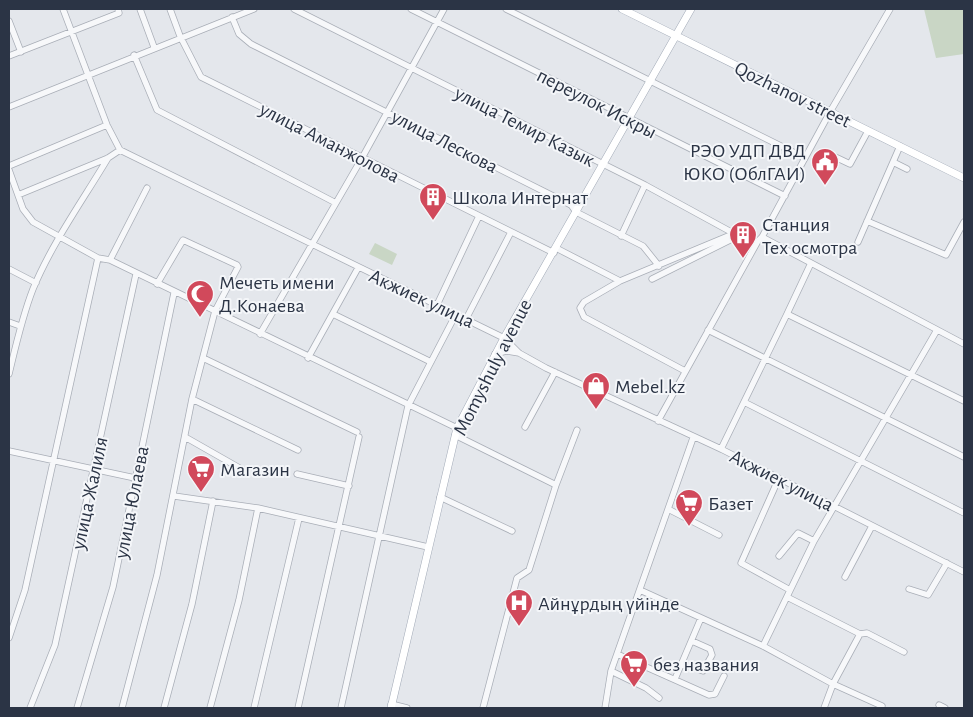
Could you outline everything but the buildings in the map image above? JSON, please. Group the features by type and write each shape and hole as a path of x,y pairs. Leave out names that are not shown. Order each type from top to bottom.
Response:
{"main road":[{"name":"Qozhanov street","path":"622,9 964,178"},
{"path":"676,35 691,9"},
{"name":"Momyshuly avenue","path":"391,706 456,432 495,354 676,35"}],"street":[{"path":"18,195 108,158 120,150 107,125 63,9"},
{"path":"9,56 119,13 118,9"},
{"path":"140,9 154,47"},
{"name":"улица Аманжолова","path":"170,9 180,36 201,77 511,232 555,250 620,281"},
{"path":"9,107 180,36 254,9"},
{"name":"улица Темир Казык","path":"294,9 645,185 756,245"},
{"name":"переулок Искры","path":"411,9 785,196"},
{"path":"260,334 334,202 362,158 444,9"},
{"path":"506,9 805,158"},
{"path":"658,421 785,196 830,112 890,9"},
{"name":"улица Лескова","path":"232,17 239,34 245,41 571,205 576,212 643,246 659,266"},
{"path":"9,20 21,52"},
{"path":"134,55 156,110 334,202"},
{"path":"9,166 107,125"},
{"path":"831,155 850,164 868,131"},
{"path":"858,242 900,146"},
{"name":"Акжиек улица","path":"120,150 504,338 519,353 555,372 693,438 721,449 778,480 964,572"},
{"path":"9,374 20,326 36,283 108,158"},
{"path":"893,162 907,169"},
{"path":"9,170 23,209 34,222 98,258 110,260 408,406 556,485"},
{"path":"621,236 645,185"},
{"path":"110,260 148,188"},
{"path":"436,305 479,216"},
{"path":"867,222 946,255 964,222"},
{"path":"466,319 511,232"},
{"path":"685,372 584,317 579,311 584,302 620,281 735,235"},
{"path":"652,279 735,235"},
{"path":"762,237 964,344"},
{"path":"122,708 157,575 192,399 215,311 237,265 187,240 182,240 157,284"},
{"path":"9,638 25,590 52,460 98,258"},
{"path":"721,449 811,263"},
{"path":"308,358 358,268"},
{"path":"9,269 36,283"},
{"name":"улица Жалиля","path":"30,708 55,645 136,274"},
{"name":"улица Юлаева","path":"77,708 113,587 174,293"},
{"path":"333,314 431,362"},
{"path":"341,708 408,406 456,314"},
{"path":"787,314 964,401"},
{"path":"9,322 20,326"},
{"path":"708,330 964,457"},
{"path":"763,646 814,541 937,330"},
{"path":"495,354 506,351 519,353"},
{"path":"203,358 358,434 340,527 298,708"},
{"path":"526,427 555,372"},
{"path":"192,399 298,450"},
{"path":"744,402 964,513"},
{"path":"484,708 517,578 528,570 556,485 577,430"},
{"path":"185,438 242,470"},
{"path":"605,708 611,670 693,438"},
{"path":"9,451 135,478"},
{"path":"297,474 348,486"},
{"path":"778,480 741,563 790,590"},
{"path":"174,496 258,508 428,547"},
{"path":"440,497 512,531"},
{"path":"164,708 192,604 213,501"},
{"path":"210,708 239,600 258,508"},
{"path":"668,509 719,535"},
{"path":"254,708 299,518"},
{"path":"845,577 872,526"},
{"path":"779,556 798,533 814,541"},
{"path":"909,589 928,595 947,563"},
{"path":"640,590 763,646 833,684 882,706"},
{"path":"787,597 860,634 866,633 904,652"},
{"path":"675,679 702,618"},
{"path":"824,708 833,684 860,634"},
{"path":"682,664 703,670 712,654 710,649 692,641"},
{"path":"617,654 709,695 715,694 724,676"},
{"path":"611,670 646,688 659,698"},
{"path":"938,704 945,708"},
{"path":"391,706 407,708"}],"green space":[{"path":"924,9 964,9 964,54 936,58"},
{"path":"375,243 397,254 392,265 369,254"}],"place":[{"name":"РЭО УДП ДВД ЮКО (ОблГАИ)","path":"825,186"},
{"name":"Школа Интернат","path":"433,221"},
{"name":"Станция Тех осмотра","path":"743,259"},
{"name":"Мечеть имени Д.Конаева","path":"200,318"},
{"name":"Mebel.kz","path":"596,410"},
{"name":"Магазин","path":"201,493"},
{"name":"Базет","path":"689,527"},
{"name":"Айнұрдың үйінде","path":"519,627"},
{"name":"без названия","path":"634,688"}]}
